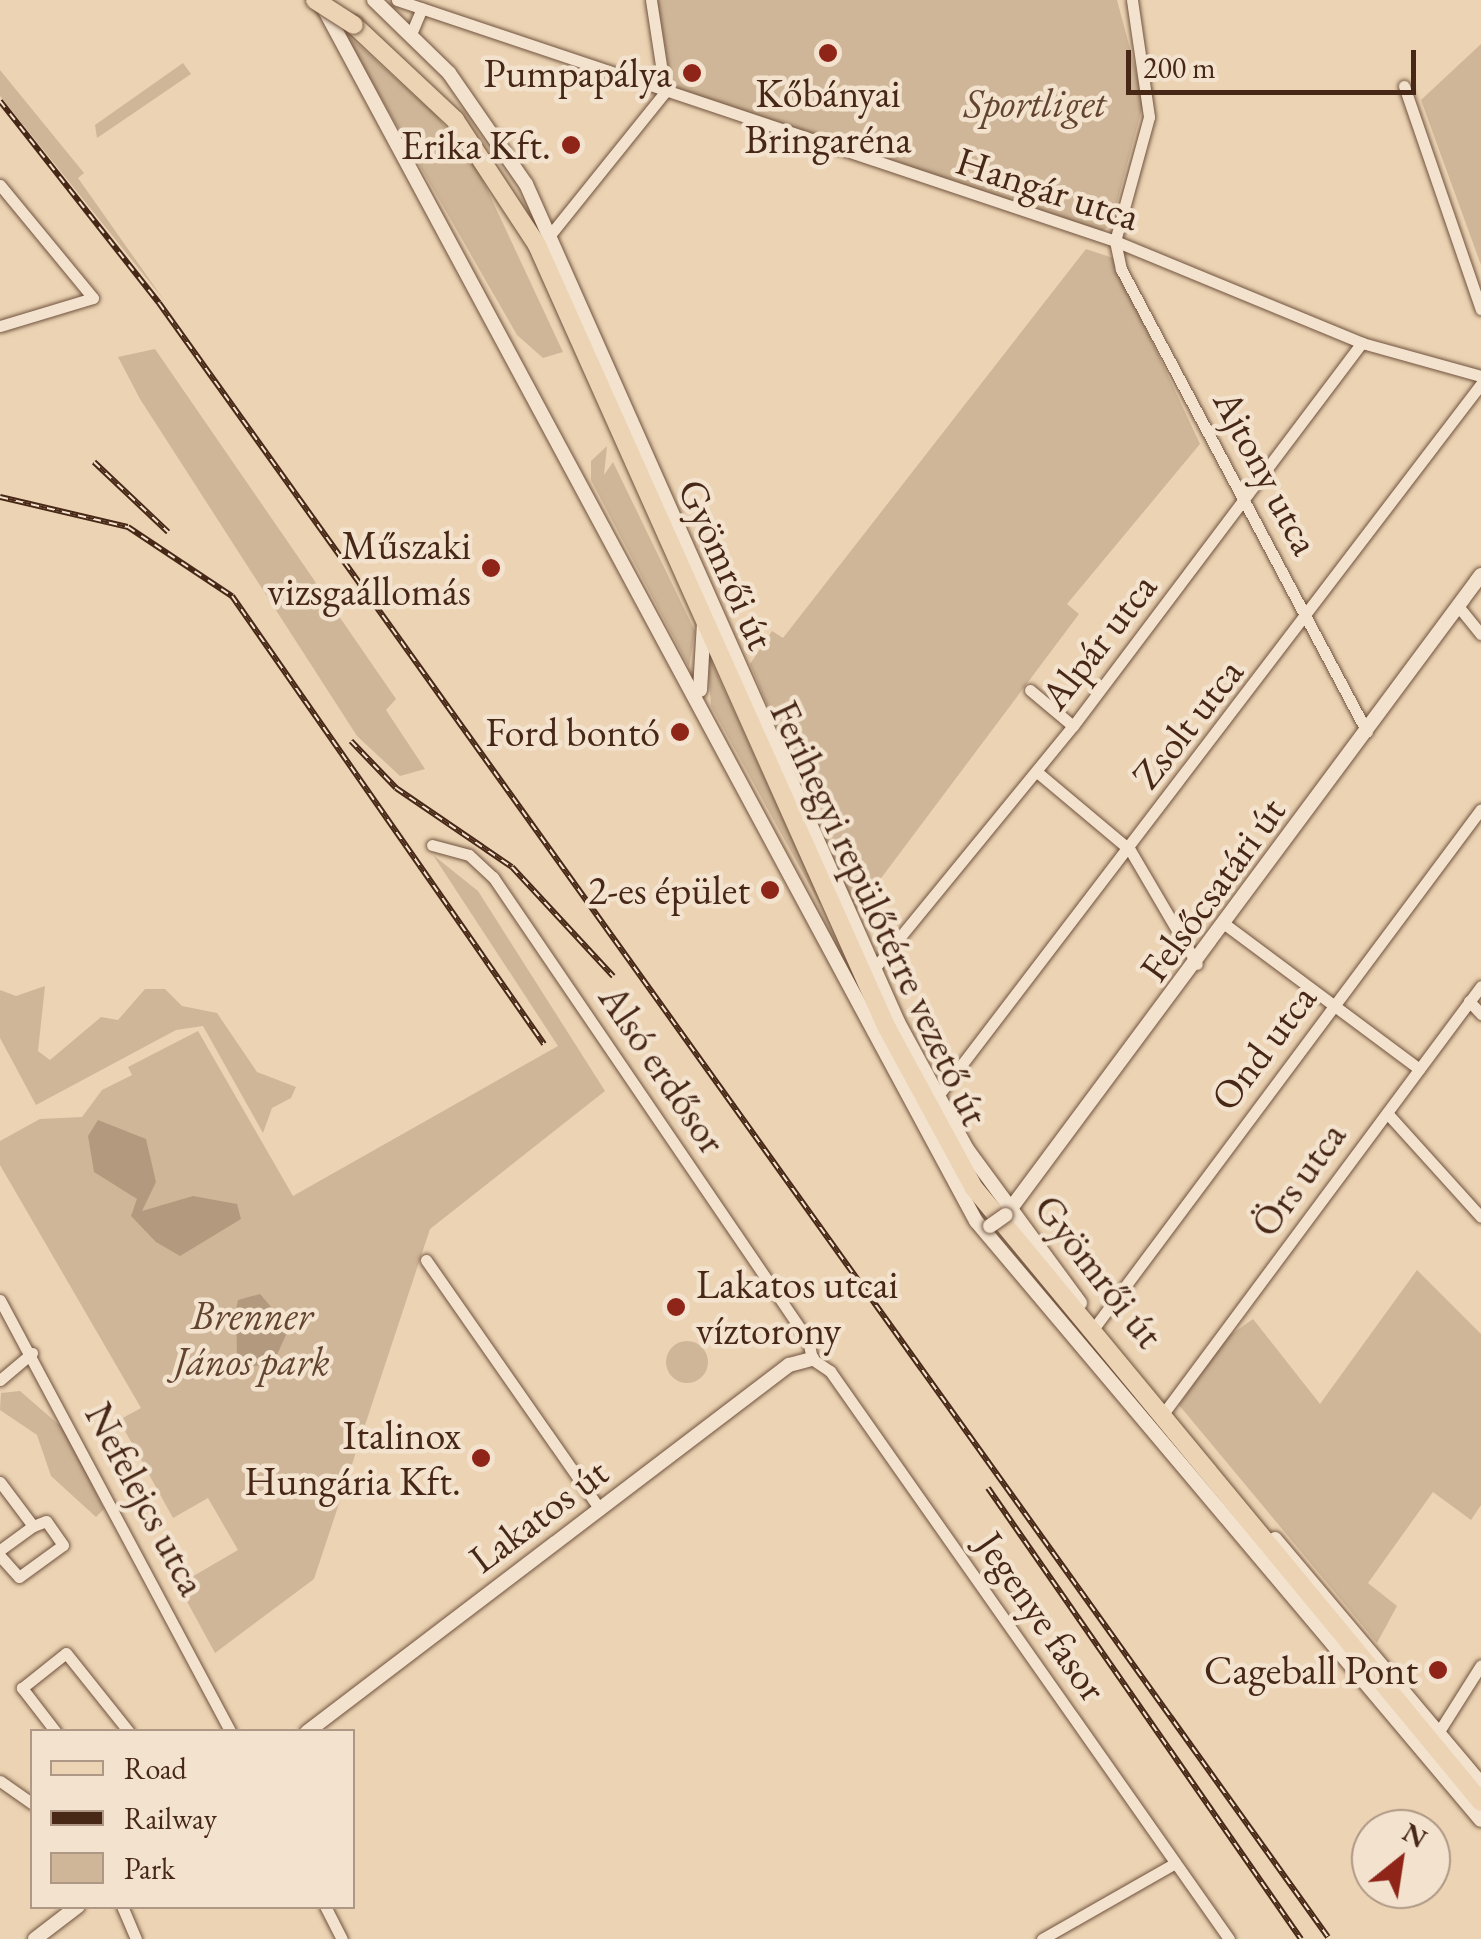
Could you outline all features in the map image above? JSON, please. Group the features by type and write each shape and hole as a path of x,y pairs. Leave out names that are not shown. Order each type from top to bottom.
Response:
{"main road":[{"name":"Ferihegyi repülőtérre vezető út","path":"319,0 427,89 505,187 704,617 894,1043 974,1188 1481,1802"}],"street":[{"name":"Gyömrői út","path":"319,0 710,713 908,1108 987,1229 1481,1820"},
{"name":"Gyömrői út","path":"374,0 411,34 483,116 550,235 873,970 937,1097 1008,1213 1166,1410 1481,1784"},
{"name":"Hangár utca","path":"397,0 1115,241 1362,343 1481,376"},
{"path":"550,235 665,92 651,0"},
{"path":"1115,241 1148,117 1132,0"},
{"path":"411,34 422,8"},
{"path":"1404,86 1481,309"},
{"path":"0,186 54,243 92,298 0,326"},
{"name":"Ajtony utca","path":"1115,241 1121,269 1367,732"},
{"name":"Alpár utca","path":"873,970 1073,726 1246,503 1362,343"},
{"name":"Zsolt utca","path":"937,1097 1309,618 1481,384"},
{"name":"Felsőcsatári út","path":"987,1229 1008,1213 1198,964 1481,576"},
{"path":"1458,606 1481,634"},
{"name":"Gyömrői út","path":"704,617 697,682 710,713"},
{"path":"1030,690 1073,726"},
{"path":"1037,772 1130,850 1198,964"},
{"name":"Ond utca","path":"1096,1324 1481,809"},
{"name":"Alsó erdősor","path":"432,844 469,855 493,877 808,1340 812,1360"},
{"path":"1226,925 1419,1069"},
{"name":"Örs utca","path":"1166,1410 1481,986"},
{"path":"1470,1001 1481,1014"},
{"path":"1387,1113 1481,1217"},
{"path":"426,1260 600,1509"},
{"name":"Nefelejcs utca","path":"0,1300 32,1353 230,1729"},
{"path":"0,1380 32,1353"},
{"name":"Lakatos út","path":"311,1729 789,1366 812,1360"},
{"name":"Jegenye fasor","path":"812,1360 830,1372 1229,1939"},
{"path":"0,1482 33,1526"},
{"path":"46,1521 63,1546 19,1577 0,1552 33,1526 46,1521"},
{"path":"54,1729 22,1688 66,1653 128,1729"},
{"path":"1438,1733 1481,1665"},
{"path":"0,1781 30,1803"},
{"path":"1042,1939 1175,1863"},
{"path":"34,1939 74,1909"},
{"path":"123,1909 136,1939"},
{"path":"327,1909 342,1939"}],"green space":[{"name":"Sportliget","path":"657,0 1117,0 1144,101 1111,225 1099,233 672,88"},
{"path":"342,30 436,115 477,168 563,352 543,358 517,335"},
{"path":"1481,44 1481,265 1421,100"},
{"path":"183,63 191,74 97,138 95,125"},
{"path":"0,70 84,173 78,178 164,300 0,96"},
{"path":"1086,249 1113,258 1200,444 1067,604 1079,614 855,913 750,664 772,631 783,638"},
{"path":"155,349 396,699 386,710 425,769 400,776 357,736 140,399 118,357"},
{"path":"607,446 604,475 613,462 695,631 689,667 591,480 591,461"},
{"path":"707,652 821,902 820,904 711,706"},
{"name":"Brenner János park","path":"433,855 478,891 605,1091 430,1229 314,1579 215,1653 178,1585 238,1550 208,1498 173,1518 119,1420 141,1408 0,1165 0,1141 40,1119 82,1117 102,1090 132,1075 128,1067 198,1031 293,1196 558,1046"},
{"path":"45,986 38,1051 50,1060 101,1017 118,1020 145,989 165,989 182,1006 217,1013 257,1072 296,1087 291,1098 272,1108 263,1133 203,1026 176,1030 36,1105 0,1038 0,990 16,996"},
{"path":"1417,1270 1481,1334 1481,1505 1471,1520 1433,1492 1368,1583 1397,1606 1377,1643 1179,1405 1226,1338 1253,1319 1320,1404"},
{"path":"687,1341 702,1347 708,1362 702,1377 687,1383 672,1377 666,1362 672,1347"},
{"path":"20,1391 65,1430 104,1509 96,1517 51,1476 37,1435 0,1410 1,1393"}],"shaded area":[{"path":"98,1120 146,1139 156,1182 142,1211 193,1196 237,1204 241,1219 180,1256 156,1242 131,1216 137,1199 94,1172 88,1136"},
{"path":"260,1294 289,1328 273,1364 254,1366 237,1357 236,1310 238,1300"}],"railway":[{"path":"0,101 159,303 1328,1937"},
{"path":"94,462 168,532"},
{"path":"0,497 128,527 232,596 544,1044"},
{"path":"351,741 396,788 512,867 613,976"},
{"path":"988,1488 1301,1939"}],"place":[{"name":"Kőbányai Bringaréna","path":"828,53"},
{"name":"Pumpapálya","path":"692,73"},
{"name":"Erika Kft.","path":"571,145"},
{"name":"Műszaki vizsgaállomás","path":"491,568"},
{"name":"Ford bontó","path":"680,732"},
{"name":"2-es épület","path":"770,890"},
{"name":"Lakatos utcai víztorony","path":"676,1307"},
{"name":"Italinox Hungária Kft.","path":"481,1458"},
{"name":"Cageball Pont","path":"1438,1670"}]}
